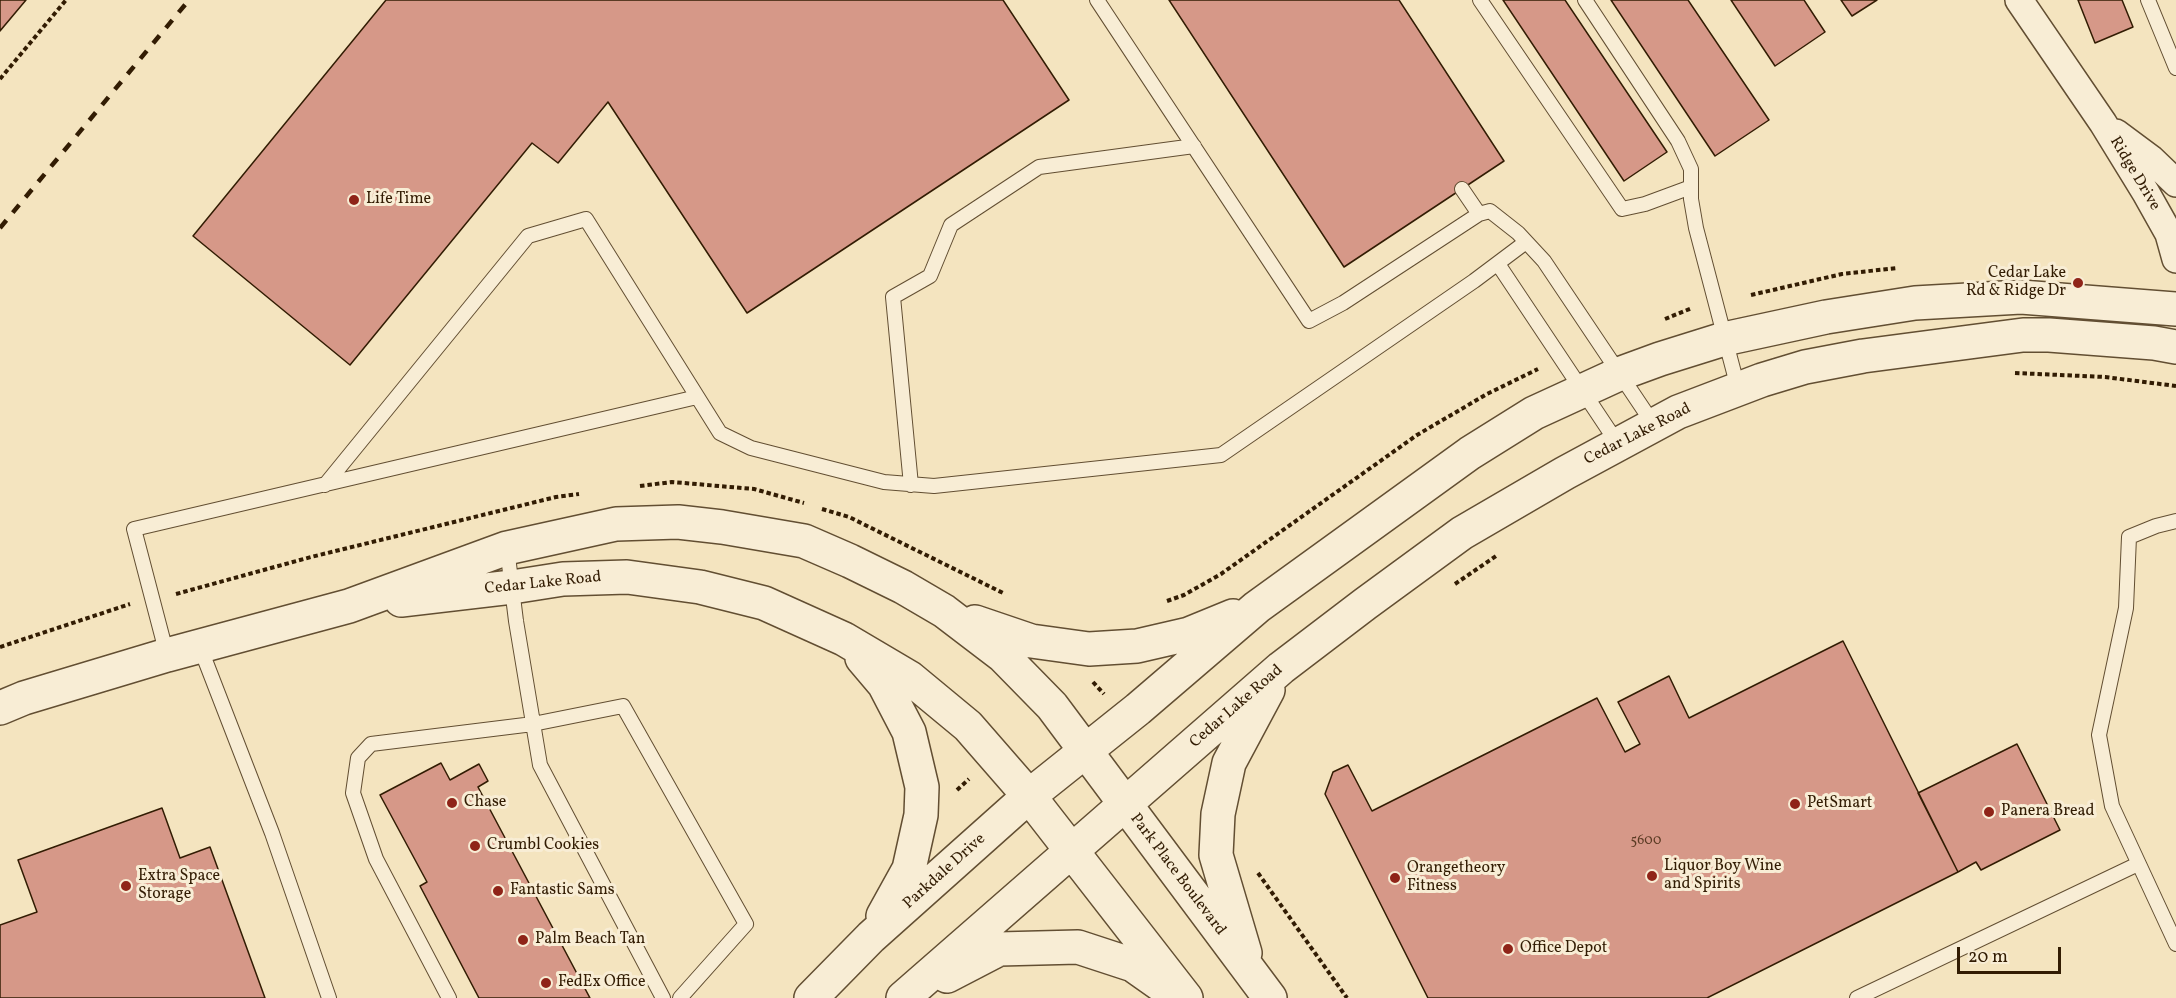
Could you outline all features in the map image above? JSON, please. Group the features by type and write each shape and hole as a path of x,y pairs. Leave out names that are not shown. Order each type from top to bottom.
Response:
{"street":[{"name":"Ridge Drive","path":"2019,0 2103,123 2146,193 2169,234 2176,259"},
{"name":"Ridge Drive","path":"2103,123 2151,159 2176,183"},
{"path":"1085,752 1257,607 1470,453 1534,413 1619,374 1724,339 1826,317 1915,303 2021,297 2176,309"},
{"name":"Cedar Lake Road","path":"349,606 563,579 627,577 700,587 765,603 844,639 910,678 968,726 1029,796 1071,851 1281,668 1462,533 1564,472 1678,412 1738,388 1805,367 1863,356 2023,335 2175,338"},
{"name":"Cedar Lake Road","path":"0,708 24,698 167,655 349,606 507,548 616,524 678,522 722,527 804,542 903,587 944,611 1004,656 1052,706 1085,752"},
{"path":"944,611 1031,641 1089,649 1137,646 1189,634 1257,607"},
{"path":"844,639 884,684 889,693 909,732 921,787 921,815 909,869 872,938"},
{"path":"1251,972 1216,855 1218,814 1229,763 1281,668"},
{"name":"Parkdale Drive","path":"811,998 872,938 1029,796 1085,752"},
{"name":"Park Place Boulevard","path":"1085,752 1270,998"},
{"path":"903,998 1071,851 1186,998"},
{"path":"903,998 999,949 1063,947 1078,947 1133,966 1180,998"}],"lane":[{"path":"1097,0 1309,321 1343,303 1479,214 1490,211 1544,261 1654,425"},
{"path":"1480,0 1622,209 1645,204 1691,187"},
{"path":"1585,0 1678,141 1691,169 1690,199 1696,228 1738,388"},
{"path":"2148,0 2176,68"},
{"path":"911,485 893,297 930,276 951,225 1039,168 1194,146"},
{"path":"1462,189 1479,214"},
{"path":"325,484 528,236 586,219 720,434 751,448 884,483 934,486 1221,455 1498,264 1526,242"},
{"path":"1498,264 1618,444"},
{"path":"167,655 134,529 697,397"},
{"path":"2176,521 2129,537 2126,608 2099,735 2112,806 2176,944"},
{"path":"507,548 540,765 663,998"},
{"path":"200,647 272,833 329,998"},
{"path":"449,998 376,859 353,793 358,758 371,744 533,724 623,706 746,924 680,998"},
{"path":"1857,998 2138,864"}],"path":[{"path":"0,80 66,0"},
{"path":"2008,372 2105,377 2176,386"},
{"path":"1455,584 1502,552"},
{"path":"952,794 977,772"},
{"path":"1257,871 1347,998"}],"building":[{"path":"0,0 26,0 0,31"},
{"name":"Life Time","path":"386,0 1003,0 1069,100 747,313 608,102 558,163 532,143 350,365 193,236"},
{"path":"1169,0 1399,0 1504,161 1344,267"},
{"path":"1503,0 1565,0 1667,152 1624,181"},
{"path":"1611,0 1688,0 1769,120 1715,156"},
{"path":"1731,0 1804,0 1825,32 1775,66"},
{"path":"1841,0 1877,0 1852,16"},
{"path":"2078,0 2122,0 2133,27 2095,43"},
{"path":"1843,641 1958,872 1707,998 1428,998 1325,794 1333,772 1348,765 1372,811 1597,698 1625,752 1640,744 1618,702 1669,676 1689,718"},
{"name":"Panera Bread","path":"2017,744 2060,830 1981,870 1976,862 1958,872 1918,793"},
{"path":"441,763 450,780 479,764 488,781 478,787 590,998 479,998 420,886 427,882 380,795"},
{"name":"Extra Space Storage","path":"162,808 180,858 210,847 265,998 0,998 0,925 37,912 18,860"}],"railway":[{"path":"0,228 189,0"}],"place":[{"name":"Life Time","path":"354,200"},
{"name":"Cedar Lake Rd & Ridge Dr","path":"2078,283"},
{"name":"Chase","path":"452,803"},
{"name":"PetSmart","path":"1795,804"},
{"name":"Panera Bread","path":"1989,812"},
{"name":"Crumbl Cookies","path":"475,846"},
{"name":"Liquor Boy Wine and Spirits","path":"1652,876"},
{"name":"Orangetheory Fitness","path":"1395,878"},
{"name":"Extra Space Storage","path":"126,886"},
{"name":"Fantastic Sams","path":"498,891"},
{"name":"Palm Beach Tan","path":"523,940"},
{"name":"Office Depot","path":"1508,949"},
{"name":"FedEx Office","path":"546,983"}]}
